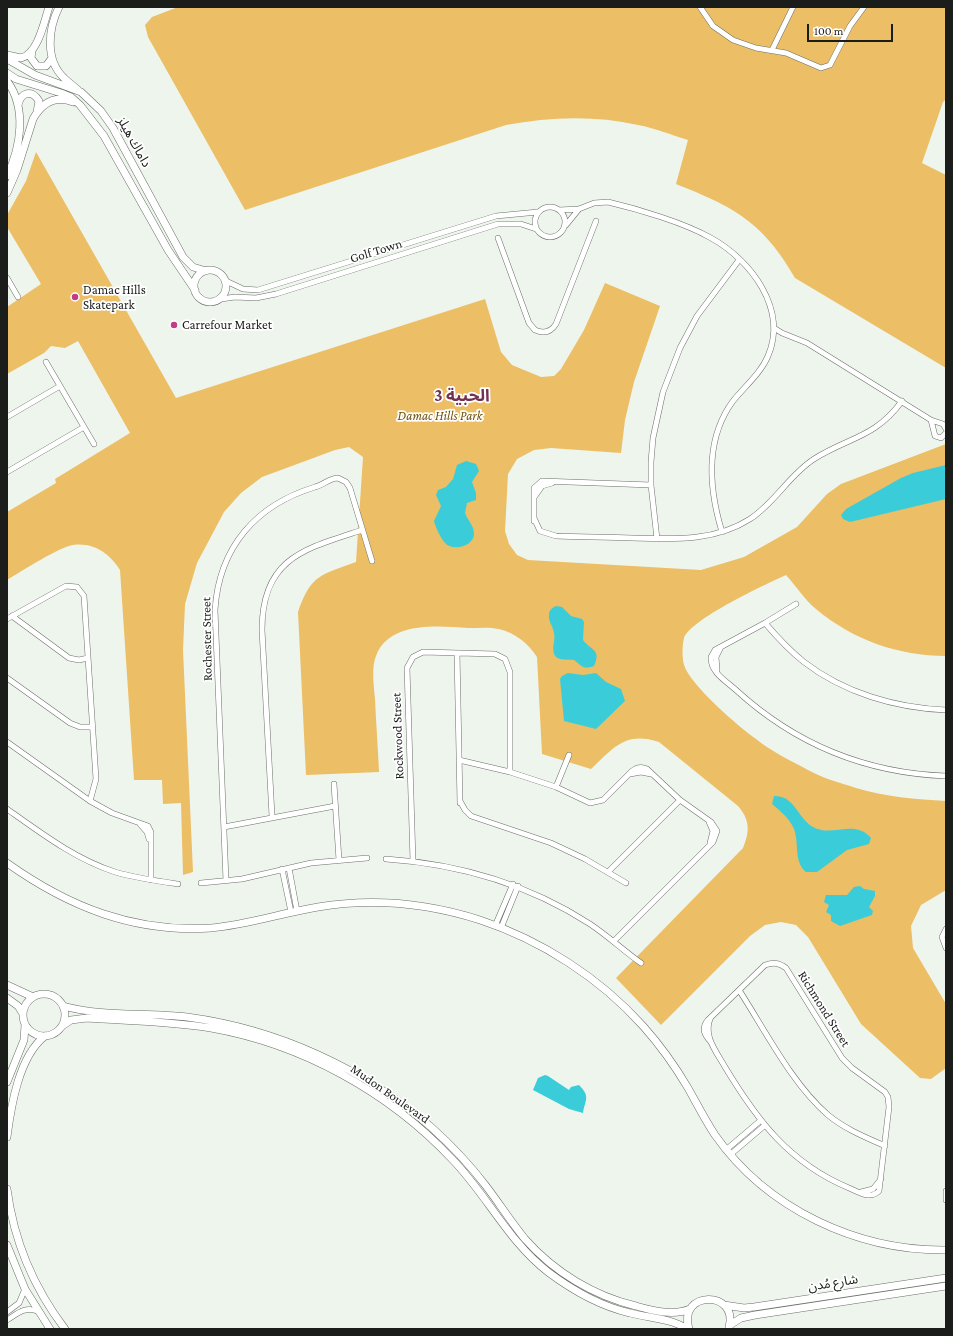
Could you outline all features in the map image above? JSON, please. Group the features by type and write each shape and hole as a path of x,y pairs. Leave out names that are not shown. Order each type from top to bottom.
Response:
{"street":[{"path":"7,55 14,58 26,57 33,48 42,30 49,7"},
{"path":"59,7 51,33 52,58 63,77 82,92"},
{"path":"700,7 704,16 713,26 744,45 786,53 816,67 826,68 830,65 850,26 864,7"},
{"path":"772,50 792,7"},
{"path":"33,48 31,58 37,66 46,66 52,58"},
{"name":"داماك هيلز","path":"7,59 34,75 82,92 108,119 183,257 193,267 206,271"},
{"name":"داماك هيلز","path":"7,73 16,79 62,93 71,97 80,105 104,136 168,250 195,290"},
{"path":"7,81 18,105"},
{"path":"7,176 20,136 18,105 20,97 25,93 30,93 36,96 39,101 37,112"},
{"path":"7,193 17,170 33,119 37,112 48,102 55,100 63,99 80,105"},
{"path":"580,209 556,236 551,238 540,234 536,229 535,218 538,212 542,209 550,207 559,210 580,209 594,203 608,202 702,233 723,246 741,262 754,275 766,293 774,328 773,339 764,363 727,410 716,436 713,450 712,488 717,516 722,532"},
{"path":"559,210 564,215 566,221 564,228"},
{"name":"Golf Town","path":"226,281 243,289 258,290 496,216 538,212"},
{"path":"498,238 529,323 535,330 545,332 552,329 556,324 596,221"},
{"name":"Golf Town","path":"221,298 235,296 256,298 276,294 498,224 521,224 536,229"},
{"path":"657,539 651,485 653,438 661,399 682,342 697,316 741,262"},
{"path":"206,271 218,272 226,281 226,291 221,298 215,302 206,302 198,297 195,290 197,278 206,271"},
{"path":"7,278 18,297"},
{"path":"774,328 807,343 931,420 943,424 946,429"},
{"path":"773,339 785,334"},
{"path":"46,362 94,444"},
{"path":"7,417 60,386"},
{"path":"651,485 556,482 542,486 534,498 534,527 539,535 548,537 684,540 722,532 750,519 763,510 800,470 815,459 875,429 890,416 902,402"},
{"path":"931,420 935,436 941,438 946,434"},
{"path":"7,472 84,427"},
{"name":"Rochester Street","path":"226,881 215,610 217,590 226,562 241,536 267,510 290,496 335,478 344,480 348,485 372,561"},
{"path":"272,816 262,630 265,600 270,586 278,572 288,561 301,552 362,530"},
{"path":"88,658 79,660 69,658 9,618 66,586 77,587 84,596 96,779 90,801"},
{"path":"796,604 765,623 723,645 716,657 716,665 719,674 771,719 791,732 835,754 858,762 899,772 946,776"},
{"path":"765,623 804,662 845,687 899,705 946,710"},
{"name":"Rockwood Street","path":"413,861 408,665 413,656 420,653 496,654 502,657 509,665 510,772"},
{"path":"457,653 460,801 464,814 471,819 481,820 516,830 551,843 608,872 626,883"},
{"path":"7,678 70,723 80,727 92,727"},
{"path":"7,742 90,801 112,813 144,823 150,829 151,880"},
{"path":"556,787 569,755"},
{"path":"459,760 510,772 556,787 585,801 595,803 603,800 635,768 644,767 680,800 714,824 717,831 716,838 614,941"},
{"path":"334,784 339,860"},
{"path":"608,872 680,800"},
{"path":"224,827 272,816 335,806"},
{"path":"7,809 49,839 80,857 114,872 178,884"},
{"path":"201,883 226,881 282,869 339,860 367,858"},
{"path":"386,859 413,861 463,869 515,885 568,910 614,941 641,963"},
{"path":"7,863 37,884 63,898 110,916 134,922 173,927 211,928 236,925 339,904 384,902 433,908 498,927 558,956 589,977 626,1008 667,1057 716,1135 729,1152 745,1170 769,1191 801,1212 821,1223 843,1232 888,1245 946,1250"},
{"path":"289,868 294,912"},
{"path":"282,869 294,912"},
{"path":"498,927 515,885"},
{"path":"946,929 942,937 946,948"},
{"name":"Richmond Street","path":"772,963 780,964 786,968 842,1058 852,1068 885,1092 889,1102 881,1187 876,1194 868,1196 824,1176 798,1159 764,1126 744,1098 711,1042 708,1030 712,1017 739,990 765,965 772,963"},
{"path":"7,985 33,997 47,994 59,1000 63,1006 64,1020 58,1031 45,1036 35,1046 24,1067 13,1101 7,1137"},
{"path":"739,990 796,1079 817,1105 843,1125 885,1146"},
{"path":"23,1014 25,1007 33,997"},
{"path":"7,998 18,1006 23,1014 26,1025 24,1040 7,1082"},
{"name":"Mudon Boulevard","path":"63,1006 85,1010 167,1015 206,1020 277,1038 325,1058 380,1089 431,1128 474,1172 525,1239 538,1253 567,1276 600,1294 627,1304 670,1312 680,1312 690,1309"},
{"name":"Mudon Boulevard","path":"62,1026 71,1020 87,1018 195,1026 228,1032 266,1042 318,1063 376,1096 429,1136 466,1174 524,1249 558,1279 580,1293 615,1309 675,1322 688,1329"},
{"path":"26,1025 34,1033 45,1036"},
{"path":"729,1152 760,1121"},
{"path":"729,1152 764,1126"},
{"path":"7,1189 12,1223 24,1259 40,1292 65,1329"},
{"path":"946,1190 946,1200"},
{"path":"7,1245 25,1289 37,1311 50,1329"},
{"name":"شارع مُدن","path":"690,1309 704,1299 717,1300 724,1305 744,1308 946,1278"},
{"name":"شارع مُدن","path":"729,1327 741,1318 755,1315 946,1286"},
{"path":"7,1312 19,1303 25,1289"},
{"path":"724,1305 728,1311 729,1327"},
{"path":"7,1320 28,1308 37,1311"},
{"path":"688,1329 687,1316 690,1309"}],"green space":[{"path":"178,7 946,7 946,99 943,102 922,163 946,175 946,368 795,278 771,243 759,230 731,209 676,184 688,140 644,126 588,118 539,120 506,125 245,210 148,37 145,25 152,17"},
{"name":"Damac Hills Park","path":"36,152 176,398 485,299 501,352 512,365 541,377 554,376 561,369 584,330 605,283 660,306 634,382 625,420 621,453 551,448 534,450 517,459 508,474 505,531 509,544 517,555 528,560 701,570 744,557 797,527 827,494 841,484 946,444 946,656 911,653 894,649 877,644 845,629 816,609 786,575 730,603 700,621 684,638 682,652 684,665 688,674 705,694 748,733 781,756 813,773 878,794 946,801 946,890 921,905 911,926 913,948 946,1004 946,1068 931,1079 920,1078 861,1024 808,937 796,925 781,922 765,925 750,936 661,1025 616,978 743,848 748,831 747,821 738,806 659,742 638,738 621,743 591,769 542,754 537,657 530,647 510,633 491,628 429,627 403,631 392,637 382,645 374,661 373,677 379,772 306,775 298,612 303,599 313,583 334,570 356,562 363,457 349,447 335,450 262,477 241,493 224,512 197,563 185,604 183,650 193,872 183,875 181,803 163,804 162,780 134,780 120,570 116,564 101,550 88,545 73,545 67,546 50,554 7,580 7,512 56,483 55,479 130,433 78,341 65,348 51,346 44,353 7,374 7,307 41,284 7,227 7,215 26,181"}],"water":[{"path":"466,461 476,464 479,471 472,482 476,493 476,500 467,503 465,513 474,533 473,538 467,544 453,547 449,546 443,541 434,521 441,506 436,495 438,490 446,487 453,479 457,465"},
{"path":"946,465 946,499 850,522 843,519 841,515 846,509 901,478 913,473"},
{"path":"556,606 562,607 571,616 582,619 584,622 583,640 594,650 597,656 594,666 581,666 574,660 558,658 554,654 554,633 549,613 552,608"},
{"path":"568,673 583,675 596,673 606,682 621,689 625,701 596,729 564,721 560,679"},
{"path":"774,796 781,797 792,803 803,818 813,827 828,831 858,829 871,838 869,844 847,850 817,872 806,872 799,862 795,831 783,813 772,804"},
{"path":"860,886 864,889 875,891 875,896 869,907 873,911 872,915 840,926 831,921 831,915 826,912 829,905 824,902 826,895 847,895 854,887"},
{"path":"545,1075 569,1090 571,1087 579,1085 583,1089 586,1096 586,1102 583,1113 569,1109 533,1090 538,1078"}],"place":[{"name":"Damac Hills Skatepark","path":"75,297"},
{"name":"Carrefour Market","path":"174,325"}],"district":[{"name":"الحبية 3","path":"462,396"}]}
